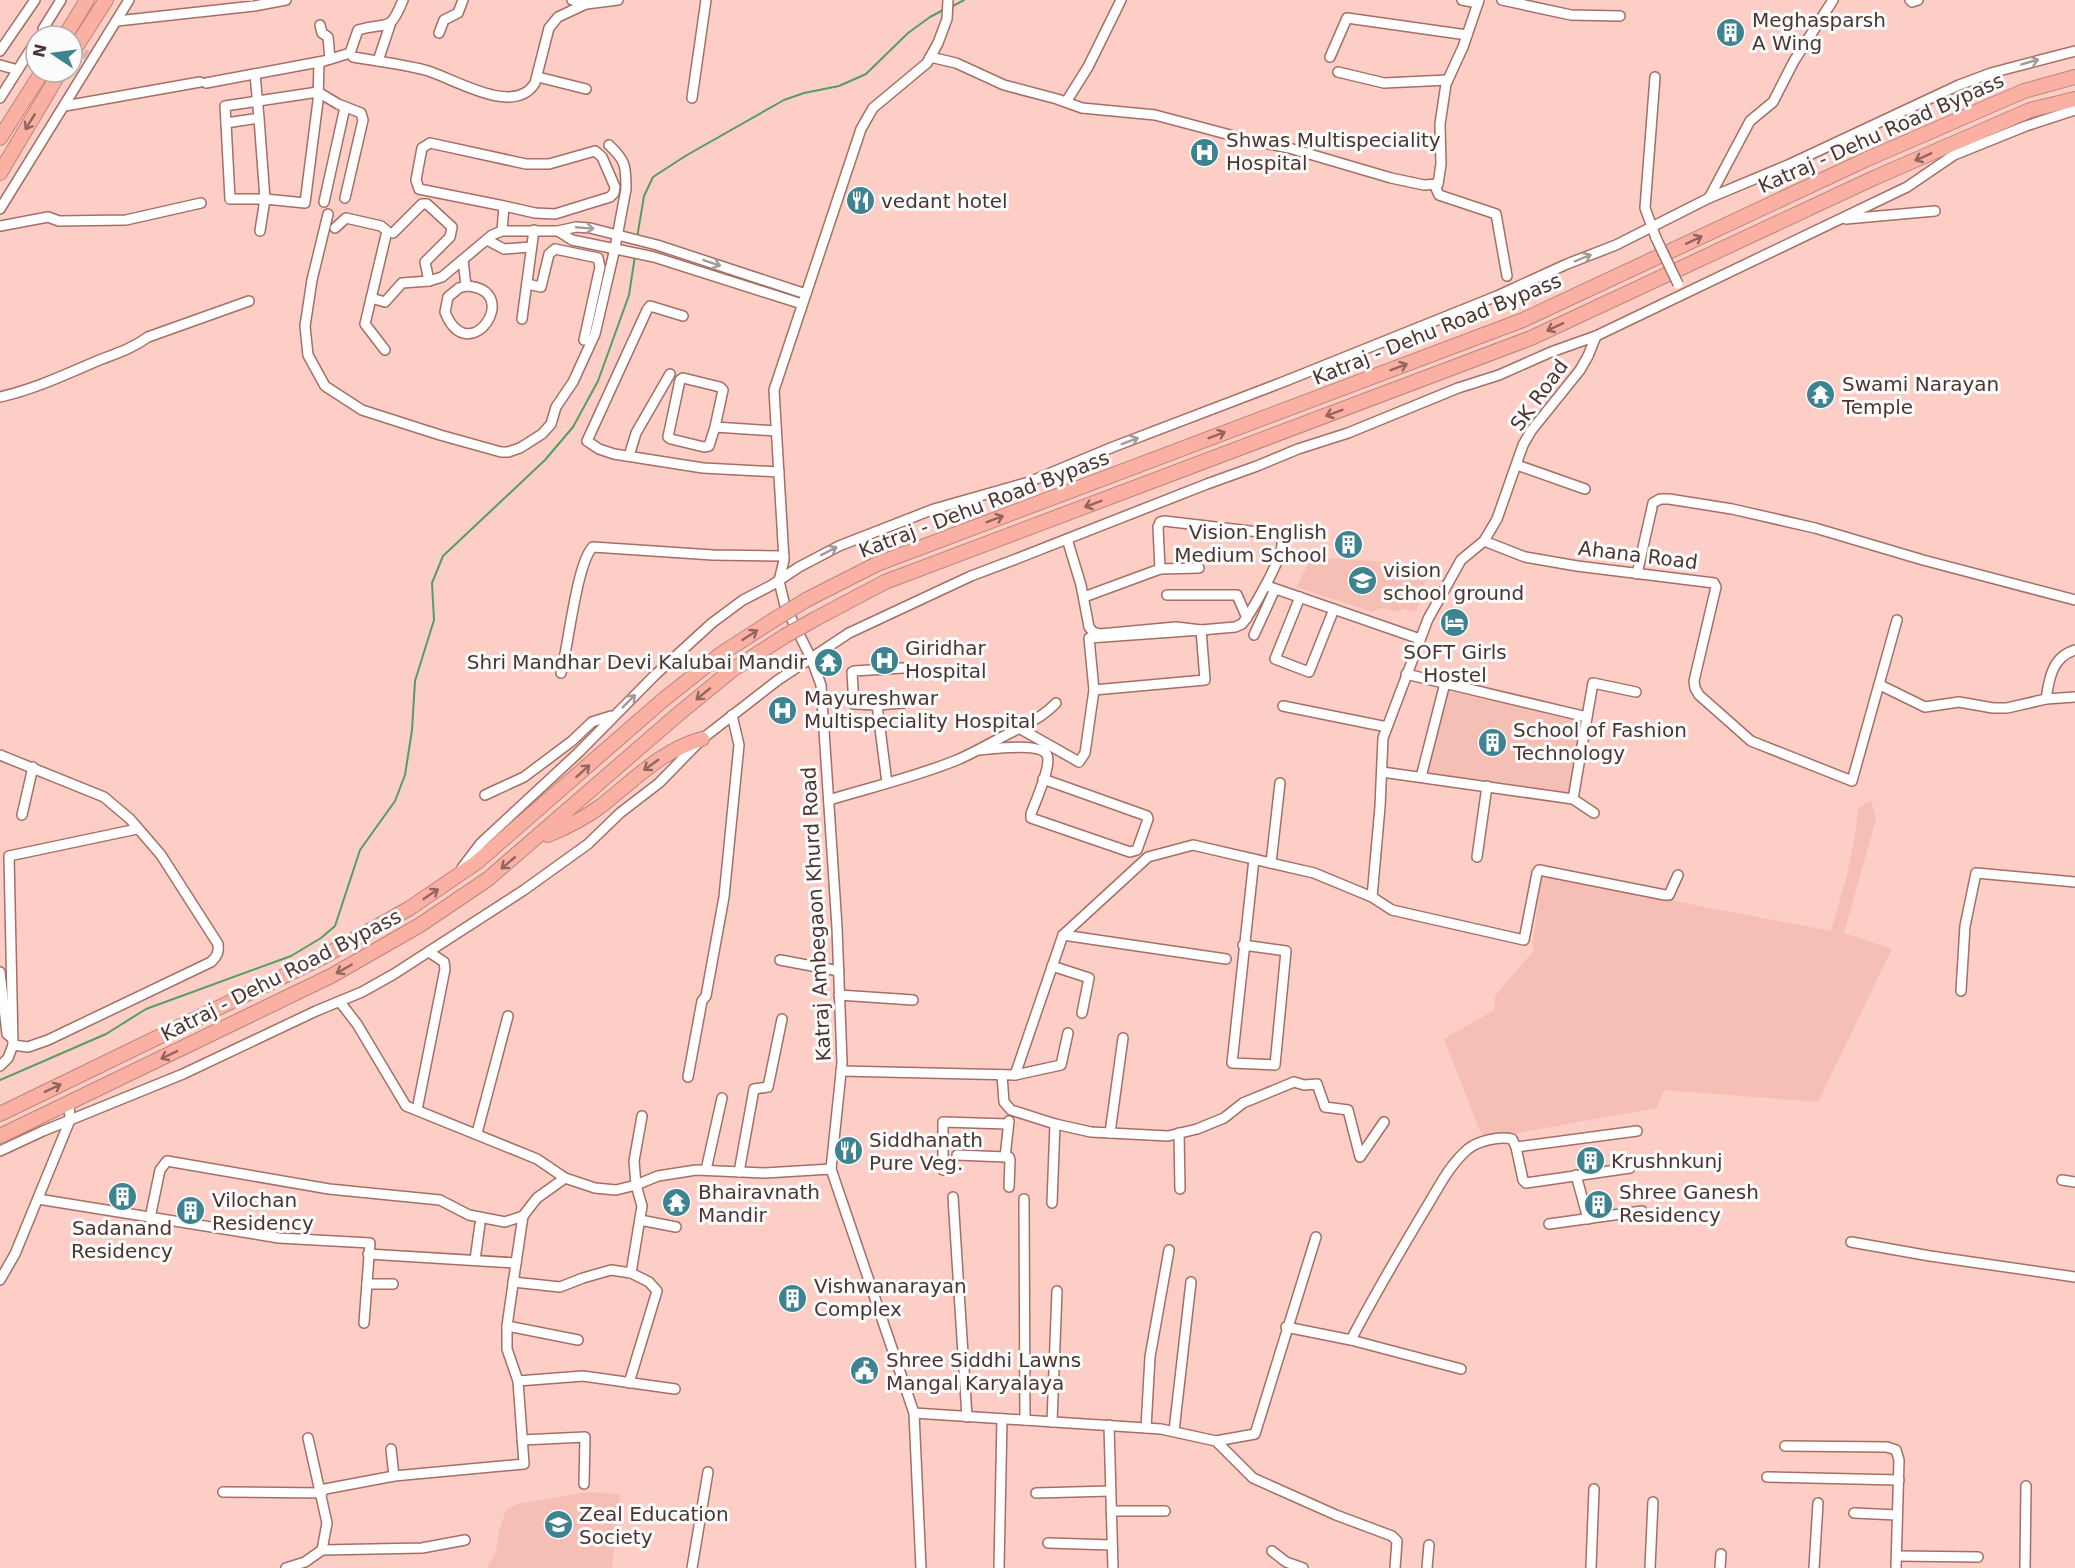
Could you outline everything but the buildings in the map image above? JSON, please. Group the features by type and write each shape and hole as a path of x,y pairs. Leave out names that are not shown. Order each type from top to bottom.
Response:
{"highway":[{"path":"72,24 87,0"},
{"path":"84,34 106,0"},
{"name":"Katraj - Dehu Road Bypass","path":"0,1114 321,958 410,908 476,863 663,700 721,654 806,600 877,564 1523,320 1865,160 2024,91 2075,77"},
{"path":"0,138 34,84"},
{"path":"0,173 53,84"},
{"name":"Katraj - Dehu Road Bypass","path":"0,1136 331,976 420,925 488,879 732,670 785,636 885,582 1531,339 1884,174 2030,110 2075,99"},
{"path":"534,840 572,825 600,807 650,765 685,743 702,739"}],"street":[{"path":"0,51 35,0"},
{"path":"48,24 61,0"},
{"path":"0,209 65,106 90,57 117,21 129,0"},
{"path":"213,0 215,11"},
{"path":"117,21 215,11 286,0"},
{"path":"378,61 390,25 395,20 403,0"},
{"path":"439,33 444,20 458,13 463,0"},
{"path":"572,0 587,2 618,0"},
{"path":"692,98 706,0"},
{"path":"778,581 784,556 774,390 861,129 873,108 912,76 930,57 947,19 948,0"},
{"path":"1066,102 1088,68 1121,0"},
{"path":"930,57 956,63 1004,85 1082,108 1155,116 1289,148 1391,178 1424,185 1438,184 1440,124 1448,80 1478,2 1462,0"},
{"path":"1502,0 1571,15 1620,16"},
{"path":"1709,198 1750,121 1773,102 1794,61 1833,0"},
{"path":"1910,0 1912,2 1918,0"},
{"path":"353,57 424,70 470,89 501,96 516,96 530,91 538,77 549,28 553,22 587,2"},
{"path":"1330,57 1347,18 1467,35"},
{"path":"320,25 322,33 328,37 330,59"},
{"path":"65,106 319,62 350,53 358,30 390,25"},
{"path":"456,877 481,843 578,753 712,622 743,600 839,546 934,509 1029,482 1113,447 1247,397 1497,296 1557,268 1616,245 1709,198 1788,165 1959,85 1991,73 2075,51"},
{"path":"0,98 4,81 18,70 24,60"},
{"path":"319,62 318,92 305,203 230,198 225,106 318,92 361,113 363,120 345,198"},
{"path":"0,65 18,70"},
{"path":"1338,72 1384,83 1448,80"},
{"path":"255,74 265,199 260,231"},
{"path":"538,77 586,89"},
{"path":"1655,77 1644,208 1683,295"},
{"path":"324,202 345,107"},
{"path":"0,1151 183,1074 316,1011 340,1002 394,974 524,890 588,844 620,813 659,783 702,739 778,680 849,633 971,576 1207,483 1348,433 1458,388 1499,375 1551,352 1596,336 1683,295 1721,274 1907,187 1954,155 2026,126 2075,110"},
{"path":"226,123 259,118"},
{"path":"430,143 526,164 549,164 595,152 602,157 615,187 610,197 555,214 534,213 504,206 418,189 416,180 422,148 430,143"},
{"path":"328,214 312,280 305,326 308,355 325,386 362,410 501,452 514,451 542,434 551,424 556,407 573,382 595,334 622,235 626,189 626,168 622,159 609,145"},
{"path":"1434,184 1439,195 1496,214 1507,276"},
{"path":"0,226 48,217 59,221 126,220 201,203"},
{"path":"393,233 422,204 427,204 452,227 450,237 425,262 429,281"},
{"path":"502,231 504,206"},
{"path":"1840,219 1935,211"},
{"path":"335,228 346,218 385,228 386,234 365,324 385,350"},
{"path":"371,298 385,302 402,283 429,281 448,273 487,240 502,231 558,231 576,227 622,235 657,245 806,294"},
{"path":"522,319 534,230"},
{"path":"558,231 572,240 654,256 802,304"},
{"path":"487,240 504,249 531,247"},
{"path":"526,284 541,287 549,254 555,249 598,258 600,267 584,340"},
{"path":"463,260 466,286"},
{"path":"466,286 482,291 488,296 492,307 488,322 480,331 472,333 460,332 453,327 445,312 448,297 459,288 466,286"},
{"path":"0,397 65,376 134,348 148,338 249,301"},
{"path":"683,316 651,306 647,310 587,441 600,449 629,456 703,468 779,472"},
{"name":"SK Road","path":"1484,542 1497,519 1531,431 1580,370 1596,336"},
{"path":"629,456 636,433 670,374"},
{"path":"683,378 720,387 723,390 715,427 709,446 704,447 671,439 668,436 680,380 683,378"},
{"path":"715,427 776,430"},
{"path":"1517,465 1585,489"},
{"path":"1636,574 1653,503 1669,499 1732,509 1815,528 1923,560 2075,600"},
{"path":"1019,728 1079,762 1085,753 1094,690 1089,638 1235,627 1242,624 1273,570 1282,545 1281,539 1277,534 1164,521 1160,522 1158,527 1160,569"},
{"path":"1067,539 1084,597 1089,627 1094,632 1100,634 1176,627 1201,630"},
{"path":"1372,897 1383,738 1428,619 1461,560 1484,542"},
{"name":"Ahana Road","path":"1484,542 1525,557 1714,583 1716,587 1694,681 1695,688 1751,741 1852,782 1881,685"},
{"path":"561,673 582,571 588,551 593,547 713,555 784,556"},
{"path":"1084,597 1160,569 1199,568"},
{"name":"Katraj Ambegaon Khurd Road","path":"778,581 784,606 812,658 821,685 838,971 841,1071 831,1169"},
{"path":"1254,635 1272,588 1420,639"},
{"path":"1167,595 1237,595 1247,618"},
{"path":"1300,597 1275,659 1309,672 1334,609"},
{"path":"1897,620 1881,685 1925,707 1959,702 2007,708 2046,699 2075,697"},
{"path":"1094,690 1205,680 1201,630"},
{"path":"2046,699 2050,675 2055,663 2075,650"},
{"path":"903,668 854,670 852,672 855,705 903,703"},
{"path":"1406,674 1587,717"},
{"path":"1421,777 1445,683"},
{"path":"1573,799 1593,683 1636,692"},
{"path":"829,800 916,775 979,750 1048,711 1056,703"},
{"path":"877,705 887,783"},
{"path":"1283,706 1387,727"},
{"path":"688,1077 724,897 740,745 732,715"},
{"path":"485,795 524,777 572,741 592,722 614,716"},
{"path":"979,750 1029,747 1042,750 1047,754 1048,759 1031,818 1130,852 1137,850 1148,819 1147,816 1043,779"},
{"path":"0,755 104,797 130,819 161,855 218,944 217,955 211,962 48,1040 28,1047 13,1043 8,1034 0,972"},
{"path":"22,815 33,767"},
{"path":"1382,772 1573,799 1594,813"},
{"path":"1271,863 1280,783"},
{"path":"1477,857 1487,786"},
{"path":"0,1066 8,1058 13,1043 9,856 137,829"},
{"path":"1015,1075 1063,935 1148,857 1193,845 1314,873 1372,897 1392,910 1524,940 1536,873 1539,870 1665,895 1669,895 1678,875"},
{"path":"1243,945 1286,951 1275,1065 1232,1063 1243,945 1254,859"},
{"path":"1961,991 1965,926 1976,873 2075,882"},
{"path":"1063,935 1226,959"},
{"path":"417,1110 445,969 444,962 429,952"},
{"path":"780,960 838,971"},
{"path":"1052,966 1089,978 1082,1013"},
{"path":"839,995 913,1000"},
{"path":"340,1002 357,1024 406,1106 537,1159 565,1178 595,1188 616,1190 658,1176 696,1170 765,1173 831,1169 914,1413 921,1568"},
{"path":"477,1133 508,1016"},
{"path":"739,1172 754,1089 768,1087 782,1018"},
{"path":"841,1071 1015,1075 1061,1065 1068,1033"},
{"path":"1110,1133 1123,1038"},
{"path":"1002,1075 1004,1102 1011,1110 1090,1132 1168,1136 1197,1129 1224,1118 1243,1103 1294,1082 1304,1085 1317,1084 1325,1107 1348,1110 1360,1157 1384,1122"},
{"path":"706,1170 722,1098"},
{"path":"0,1280 15,1254 70,1120 69,1103"},
{"path":"1005,1156 1011,1110"},
{"path":"631,1273 642,1206 636,1185 634,1161 642,1116"},
{"path":"943,1170 943,1122 1008,1125"},
{"path":"1052,1203 1056,1124"},
{"path":"1516,1147 1637,1131"},
{"path":"1179,1133 1180,1189"},
{"path":"1351,1341 1395,1259 1449,1170 1469,1148 1484,1141 1505,1137 1512,1139 1526,1183 1630,1168"},
{"path":"957,1155 1009,1157 1009,1187"},
{"path":"150,1218 160,1170 167,1161 329,1189 440,1200 468,1215 484,1219 505,1222 524,1216"},
{"path":"1576,1175 1588,1219"},
{"path":"223,1492 321,1491 394,1476 524,1464 518,1380 507,1349 507,1326 513,1282 524,1216 537,1198 565,1178"},
{"path":"2062,1179 2075,1182"},
{"path":"953,1197 967,1417"},
{"path":"38,1199 279,1238 370,1243 364,1323"},
{"path":"1024,1199 1025,1420"},
{"path":"1549,1224 1642,1210"},
{"path":"640,1220 676,1227"},
{"path":"475,1260 480,1224"},
{"path":"914,1413 1146,1428 1174,1431 1216,1441 1255,1434 1286,1327 1316,1237"},
{"path":"1851,1242 2075,1277"},
{"path":"1146,1428 1150,1356 1169,1250"},
{"path":"368,1254 516,1263"},
{"path":"513,1282 560,1287 611,1270 631,1273 649,1282 657,1291 629,1383"},
{"path":"1174,1431 1191,1282"},
{"path":"367,1284 393,1284"},
{"path":"1052,1422 1057,1291"},
{"path":"507,1326 578,1340"},
{"path":"1286,1327 1461,1369"},
{"path":"518,1380 576,1376 675,1389"},
{"path":"999,1568 1002,1419"},
{"path":"1109,1425 1113,1568"},
{"path":"522,1440 585,1437 584,1484"},
{"path":"308,1438 327,1523 322,1550"},
{"path":"1216,1441 1253,1478 1336,1515 1392,1536 1397,1541 1395,1568"},
{"path":"1785,1446 1893,1448 1899,1454 1896,1568"},
{"path":"391,1449 394,1476"},
{"path":"692,1568 708,1472"},
{"path":"1767,1477 1899,1480"},
{"path":"2025,1568 2026,1486"},
{"path":"1592,1568 1594,1489"},
{"path":"1036,1493 1110,1491"},
{"path":"1650,1568 1653,1502"},
{"path":"1814,1568 1818,1503"},
{"path":"1111,1511 1165,1511"},
{"path":"1854,1513 1897,1515"},
{"path":"286,1568 305,1562 322,1550 422,1548 465,1540"},
{"path":"1048,1543 1112,1545"},
{"path":"1427,1568 1429,1545"},
{"path":"1272,1551 1286,1565 1304,1568"},
{"path":"1720,1568 1721,1554"},
{"path":"1896,1556 1978,1557"}],"shaded area":[{"name":"vision school ground","path":"1312,557 1384,562 1427,575 1416,612 1403,609 1399,612 1381,608 1372,612 1296,587"},
{"path":"1439,689 1592,723 1578,797 1419,773"},
{"path":"1871,800 1876,819 1844,933 1892,949 1818,1102 1664,1090 1657,1108 1483,1139 1444,1039 1494,1010 1495,996 1535,949 1532,946 1542,876 1831,931 1847,875 1858,809"},
{"name":"Zeal Education Society","path":"587,1492 620,1494 612,1568 487,1568 496,1551 499,1531 506,1510 517,1504"}],"waterway":[{"path":"951,7 964,0"},
{"path":"637,238 644,196 653,177 784,100 804,93 839,86 866,74 908,33 945,9"},
{"path":"0,1080 106,1034 146,1009 291,956 321,938 335,926 360,850 395,801 405,775 412,730 415,681 434,620 432,583 443,556 545,460 573,427 598,381 629,295 635,256"}],"place":[{"name":"Meghasparsh A Wing","path":"1731,32"},
{"name":"Shwas Multispeciality Hospital","path":"1205,152"},
{"name":"vedant hotel","path":"860,201"},
{"name":"Swami Narayan Temple","path":"1821,395"},
{"name":"Vision English Medium School","path":"1348,544"},
{"name":"vision school ground","path":"1362,581"},
{"name":"SOFT Girls Hostel","path":"1455,622"},
{"name":"Giridhar Hospital","path":"884,660"},
{"name":"Shri Mandhar Devi Kalubai Mandir","path":"828,662"},
{"name":"Mayureshwar Multispeciality Hospital","path":"783,710"},
{"name":"School of Fashion Technology","path":"1492,742"},
{"name":"Siddhanath Pure Veg.","path":"848,1151"},
{"name":"Krushnkunj","path":"1590,1161"},
{"name":"Sadanand Residency","path":"122,1197"},
{"name":"Bhairavnath Mandir","path":"677,1203"},
{"name":"Shree Ganesh Residency","path":"1598,1204"},
{"name":"Vilochan Residency","path":"191,1211"},
{"name":"Vishwanarayan Complex","path":"793,1298"},
{"name":"Shree Siddhi Lawns Mangal Karyalaya","path":"865,1371"},
{"name":"Zeal Education Society","path":"558,1525"}]}
